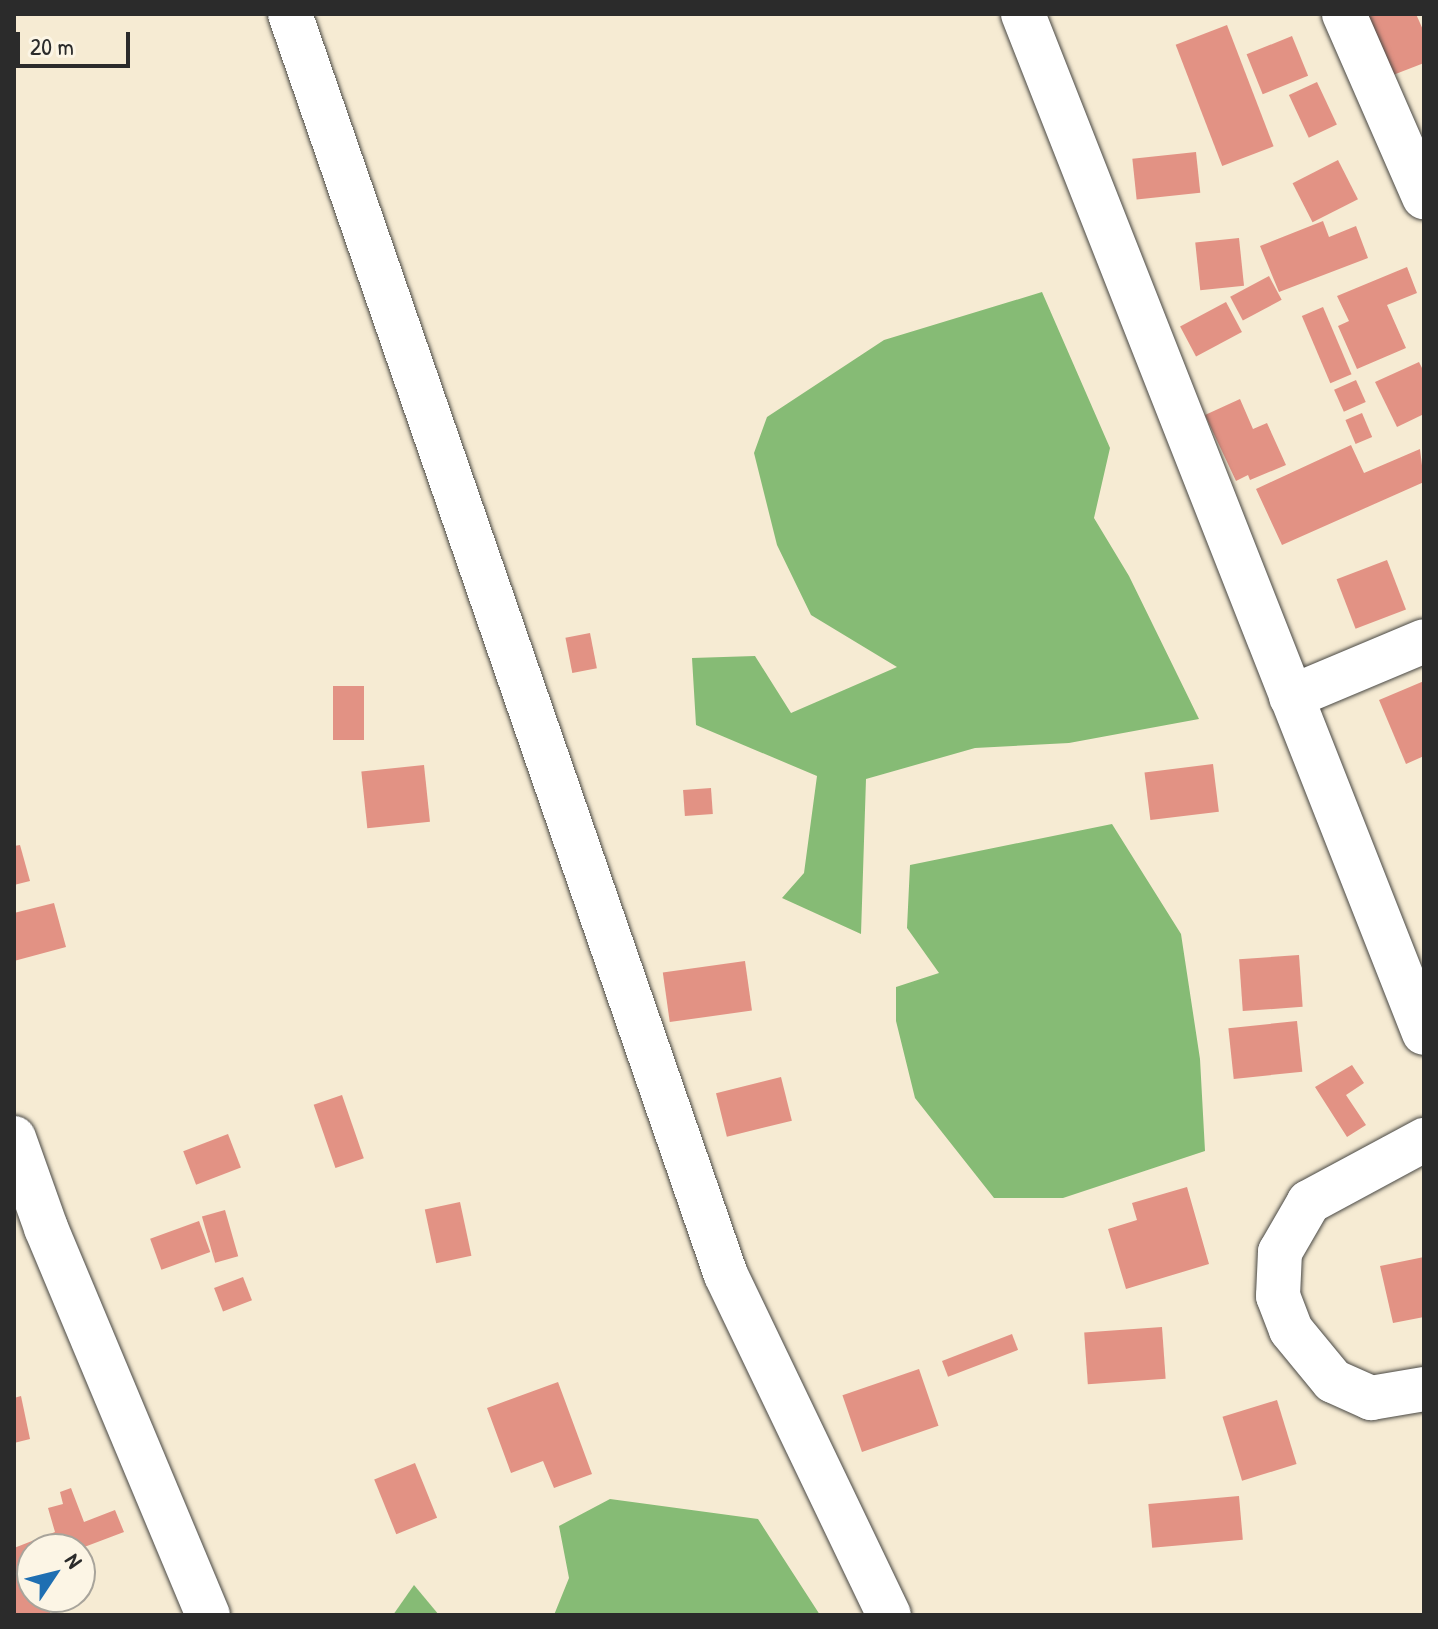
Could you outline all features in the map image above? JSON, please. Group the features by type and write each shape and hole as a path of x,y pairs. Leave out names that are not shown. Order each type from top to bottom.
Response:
{"street":[{"path":"290,14 726,1275 889,1615"},
{"path":"1023,14 1424,1033"},
{"path":"1344,14 1424,197"},
{"path":"1291,697 1424,641"},
{"path":"14,1138 21,1184 208,1615"},
{"path":"1424,1140 1309,1202 1280,1252 1278,1296 1291,1330 1333,1381 1371,1398 1424,1389"}],"green space":[{"path":"1042,292 1110,448 1094,518 1129,576 1199,719 1069,743 975,748 866,779 861,934 782,898 804,873 817,776 696,725 692,658 755,656 791,713 897,667 811,615 777,545 754,453 767,417 884,340"},
{"path":"1112,824 1181,934 1200,1059 1205,1151 1063,1198 994,1198 915,1098 896,1021 896,987 939,973 907,928 910,865"},
{"path":"610,1499 758,1519 820,1615 554,1615 569,1578 559,1526"},
{"path":"414,1585 439,1615 393,1615"}],"building":[{"path":"1367,14 1416,14 1424,32 1424,63 1393,75"},
{"path":"1227,25 1274,146 1222,166 1176,45"},
{"path":"1292,36 1308,76 1263,94 1247,54"},
{"path":"1317,82 1337,125 1309,138 1289,95"},
{"path":"1196,152 1200,193 1137,199 1132,159"},
{"path":"1338,160 1358,199 1313,222 1293,183"},
{"path":"1323,221 1329,237 1356,226 1368,258 1279,292 1260,246"},
{"path":"1239,238 1244,286 1200,290 1195,243"},
{"path":"1407,267 1417,293 1387,305 1406,348 1357,369 1338,326 1349,321 1337,296"},
{"path":"1269,276 1282,300 1243,320 1230,297"},
{"path":"1226,302 1242,332 1196,356 1180,326"},
{"path":"1323,307 1352,374 1330,383 1302,316"},
{"path":"1419,362 1424,372 1424,414 1397,427 1375,382"},
{"path":"1356,380 1366,402 1344,412 1334,390"},
{"path":"1240,399 1253,429 1267,423 1286,465 1250,480 1248,475 1236,481 1205,415"},
{"path":"1362,413 1372,437 1356,444 1345,420"},
{"path":"1351,445 1364,473 1420,449 1424,482 1282,545 1256,489"},
{"path":"1387,560 1406,609 1356,629 1337,579"},
{"path":"590,633 597,668 572,673 565,638"},
{"path":"1424,681 1424,756 1406,764 1379,700"},
{"path":"333,686 364,686 364,740 333,740"},
{"path":"1213,764 1219,812 1150,820 1145,772"},
{"path":"424,765 430,822 367,828 361,772"},
{"path":"711,788 713,814 685,816 683,790"},
{"path":"20,845 30,881 14,885 14,846"},
{"path":"54,903 66,947 14,961 14,913"},
{"path":"1299,955 1303,1007 1243,1011 1239,959"},
{"path":"745,961 752,1011 670,1022 663,973"},
{"path":"1297,1021 1302,1072 1234,1079 1228,1028"},
{"path":"1352,1065 1364,1083 1346,1095 1366,1125 1347,1137 1315,1087"},
{"path":"781,1077 792,1121 727,1137 716,1093"},
{"path":"342,1095 364,1158 335,1168 314,1105"},
{"path":"228,1134 241,1168 196,1185 183,1151"},
{"path":"1187,1187 1209,1264 1126,1289 1108,1229 1137,1220 1132,1203"},
{"path":"460,1202 471,1256 436,1263 425,1209"},
{"path":"225,1210 238,1256 215,1263 202,1217"},
{"path":"199,1221 210,1252 161,1270 150,1239"},
{"path":"1424,1257 1424,1317 1393,1323 1380,1266"},
{"path":"243,1277 252,1300 223,1311 214,1288"},
{"path":"1162,1327 1166,1379 1088,1384 1084,1332"},
{"path":"1012,1334 1018,1350 948,1377 942,1361"},
{"path":"919,1369 939,1426 862,1452 842,1395"},
{"path":"558,1382 592,1474 554,1488 543,1461 511,1473 487,1408"},
{"path":"21,1396 30,1439 14,1443 14,1398"},
{"path":"1277,1400 1297,1464 1242,1481 1222,1417"},
{"path":"415,1463 437,1518 396,1534 374,1479"},
{"path":"71,1488 84,1522 115,1510 124,1532 96,1543 96,1533 52,1533 55,1532 48,1508 63,1504 60,1492"},
{"path":"1239,1496 1243,1540 1152,1548 1148,1504"},
{"path":"14,1548 16,1613 51,1615 14,1615"}]}
